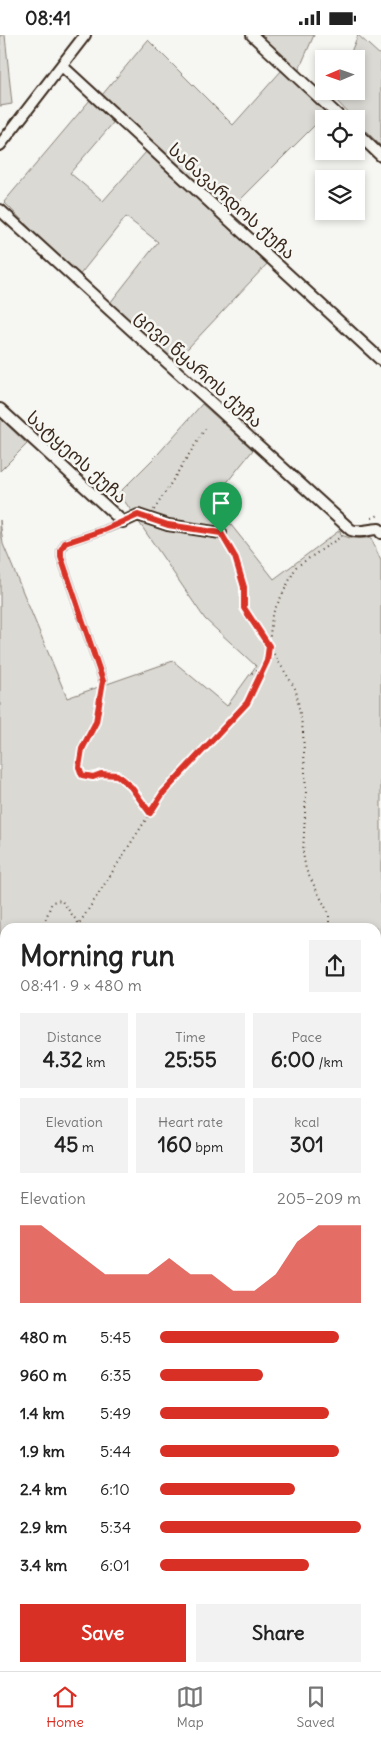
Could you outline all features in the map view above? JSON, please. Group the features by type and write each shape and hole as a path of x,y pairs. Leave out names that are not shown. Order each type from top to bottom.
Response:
{"street":[{"path":"0,145 85,35"},
{"path":"252,35 332,110"},
{"name":"სანავარდოს ქუჩა","path":"62,66 381,360"},
{"path":"365,140 381,155"},
{"name":"ცივი წყაროს ქუჩა","path":"0,210 351,530"},
{"name":"სატყეოს ქუჩა","path":"0,409 123,522 138,515 168,525 221,533"},
{"path":"351,530 359,533 370,529 379,529 381,533"}],"lane":[{"path":"103,681 61,557 61,550 65,543 123,522"}],"path":[{"path":"138,515 152,513 205,429"},
{"path":"80,923 163,793 247,703 267,661 272,615 296,567 351,530 381,513"},
{"path":"221,533 235,557 244,587 244,608 296,690 303,731 306,794 303,853 306,871 329,914 329,923"},
{"path":"249,674 262,669"},
{"path":"103,681 96,722 82,749 79,767 82,775 93,777 101,774 117,775 131,787 150,813"},
{"path":"44,923 52,902 61,900 78,923"}],"shaded area":[{"path":"0,35 5,35 12,104 0,106"},
{"path":"259,35 314,35 298,72"},
{"path":"358,35 381,56 381,146 365,130 365,110 345,110 336,100 365,100 365,50 352,50"},
{"path":"148,40 233,125 282,70 315,98 315,100 318,100 330,110 315,110 315,125 228,212 102,95"},
{"path":"90,100 113,123 70,173 103,201 146,152 267,264 174,363 110,303 158,242 126,217 78,277 4,202"},
{"path":"202,404 253,450 212,501 274,579 340,530 341,535 350,538 371,538 381,561 381,923 0,923 0,520 3,544 67,698 173,661 227,706 256,666 205,619 119,493 158,454"},
{"path":"0,418 27,444 0,471"}],"route":[{"path":"138,515 168,525 221,533 235,557 244,587 244,608 269,646 267,661 247,703 163,793 150,813 131,787 117,775 101,774 93,777 82,775 79,767 82,749 96,722 103,681 61,557 61,550 65,543 104,530 138,515"}]}
